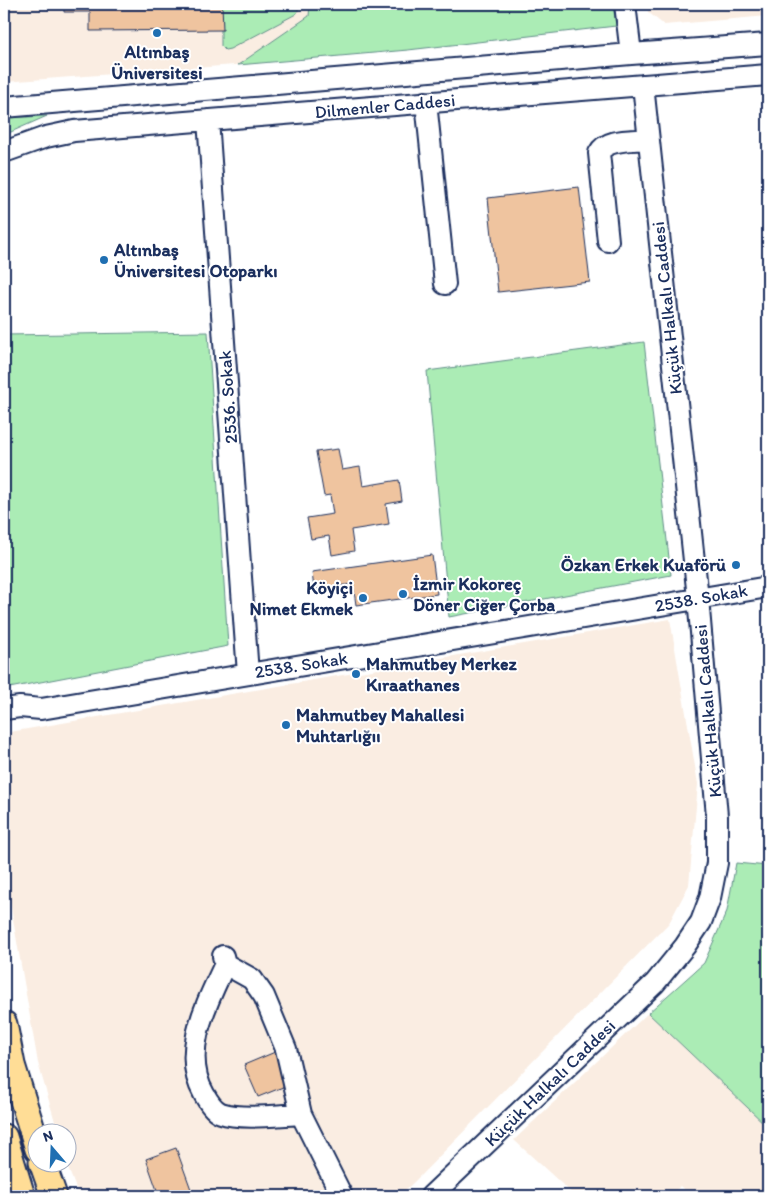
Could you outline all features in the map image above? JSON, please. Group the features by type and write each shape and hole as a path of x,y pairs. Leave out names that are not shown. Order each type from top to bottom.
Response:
{"main road":[{"path":"4,1024 12,1065 30,1122"},
{"path":"4,1137 22,1196"},
{"path":"46,1172 54,1196"}],"street":[{"path":"625,4 631,54"},
{"name":"Dilmenler Caddesi","path":"4,107 768,44"},
{"name":"Dilmenler Caddesi","path":"4,152 46,137 74,131 768,75"},
{"name":"Küçük Halkalı Caddesi","path":"431,1196 655,982 685,946 701,922 710,898 718,863 717,816 698,598 642,85"},
{"path":"426,102 445,284"},
{"name":"2536. Sokak","path":"208,120 248,674"},
{"path":"608,241 599,153 607,144 648,139"},
{"name":"2538. Sokak","path":"41,709 768,587"},
{"path":"4,709 41,709"},
{"path":"4,721 29,715 41,709"},
{"path":"301,1114 233,1116 219,1112 210,1105 202,1091 195,1070 195,1043 224,960 252,979 264,996 286,1049 301,1114 342,1196"}],"shaded area":[{"name":"Altınbaş Üniversitesi","path":"4,4 359,4 263,63 4,82"},
{"path":"647,4 768,4 768,16 664,25 648,12"},
{"path":"670,619 698,784 689,885 669,923 399,1196 79,1196 70,1172 78,1172 78,1122 55,1122 38,1063 4,867 4,733"},
{"path":"648,1013 768,1127 768,1196 691,1196 680,1186 671,1196 575,1196 514,1140"}],"green space":[{"path":"221,4 298,4 298,11 296,14 225,50 221,46"},
{"path":"310,4 613,4 616,26 408,50 238,65 309,16"},
{"path":"47,116 4,135 4,118"},
{"path":"208,332 228,646 4,689 4,335"},
{"path":"644,342 671,575 449,617 427,371"},
{"path":"736,863 768,866 768,1127 648,1013 704,963 727,911"}],"building":[{"path":"64,4 222,4 223,30 90,31 90,12 64,12"},
{"path":"579,187 590,282 498,292 488,198"},
{"path":"338,449 342,470 360,467 363,486 399,480 402,501 386,504 389,524 351,530 354,551 332,555 329,536 311,539 307,518 333,514 330,495 324,496 316,452"},
{"path":"432,555 437,594 356,605 353,584 314,589 312,572"},
{"path":"275,1052 288,1085 258,1097 244,1065"},
{"path":"176,1148 192,1192 181,1196 159,1196 146,1159"}],"place":[{"name":"Altınbaş Üniversitesi","path":"157,33"},
{"name":"Altınbaş Üniversitesi Otoparkı","path":"104,260"},
{"name":"Özkan Erkek Kuaförü","path":"736,565"},
{"name":"İzmir Kokoreç Döner Ciğer Çorba","path":"403,594"},
{"name":"Köyiçi Nimet Ekmek","path":"363,598"},
{"name":"Mahmutbey Merkez Kıraathanes","path":"356,674"},
{"name":"Mahmutbey Mahallesi Muhtarlığıı","path":"286,725"}]}
